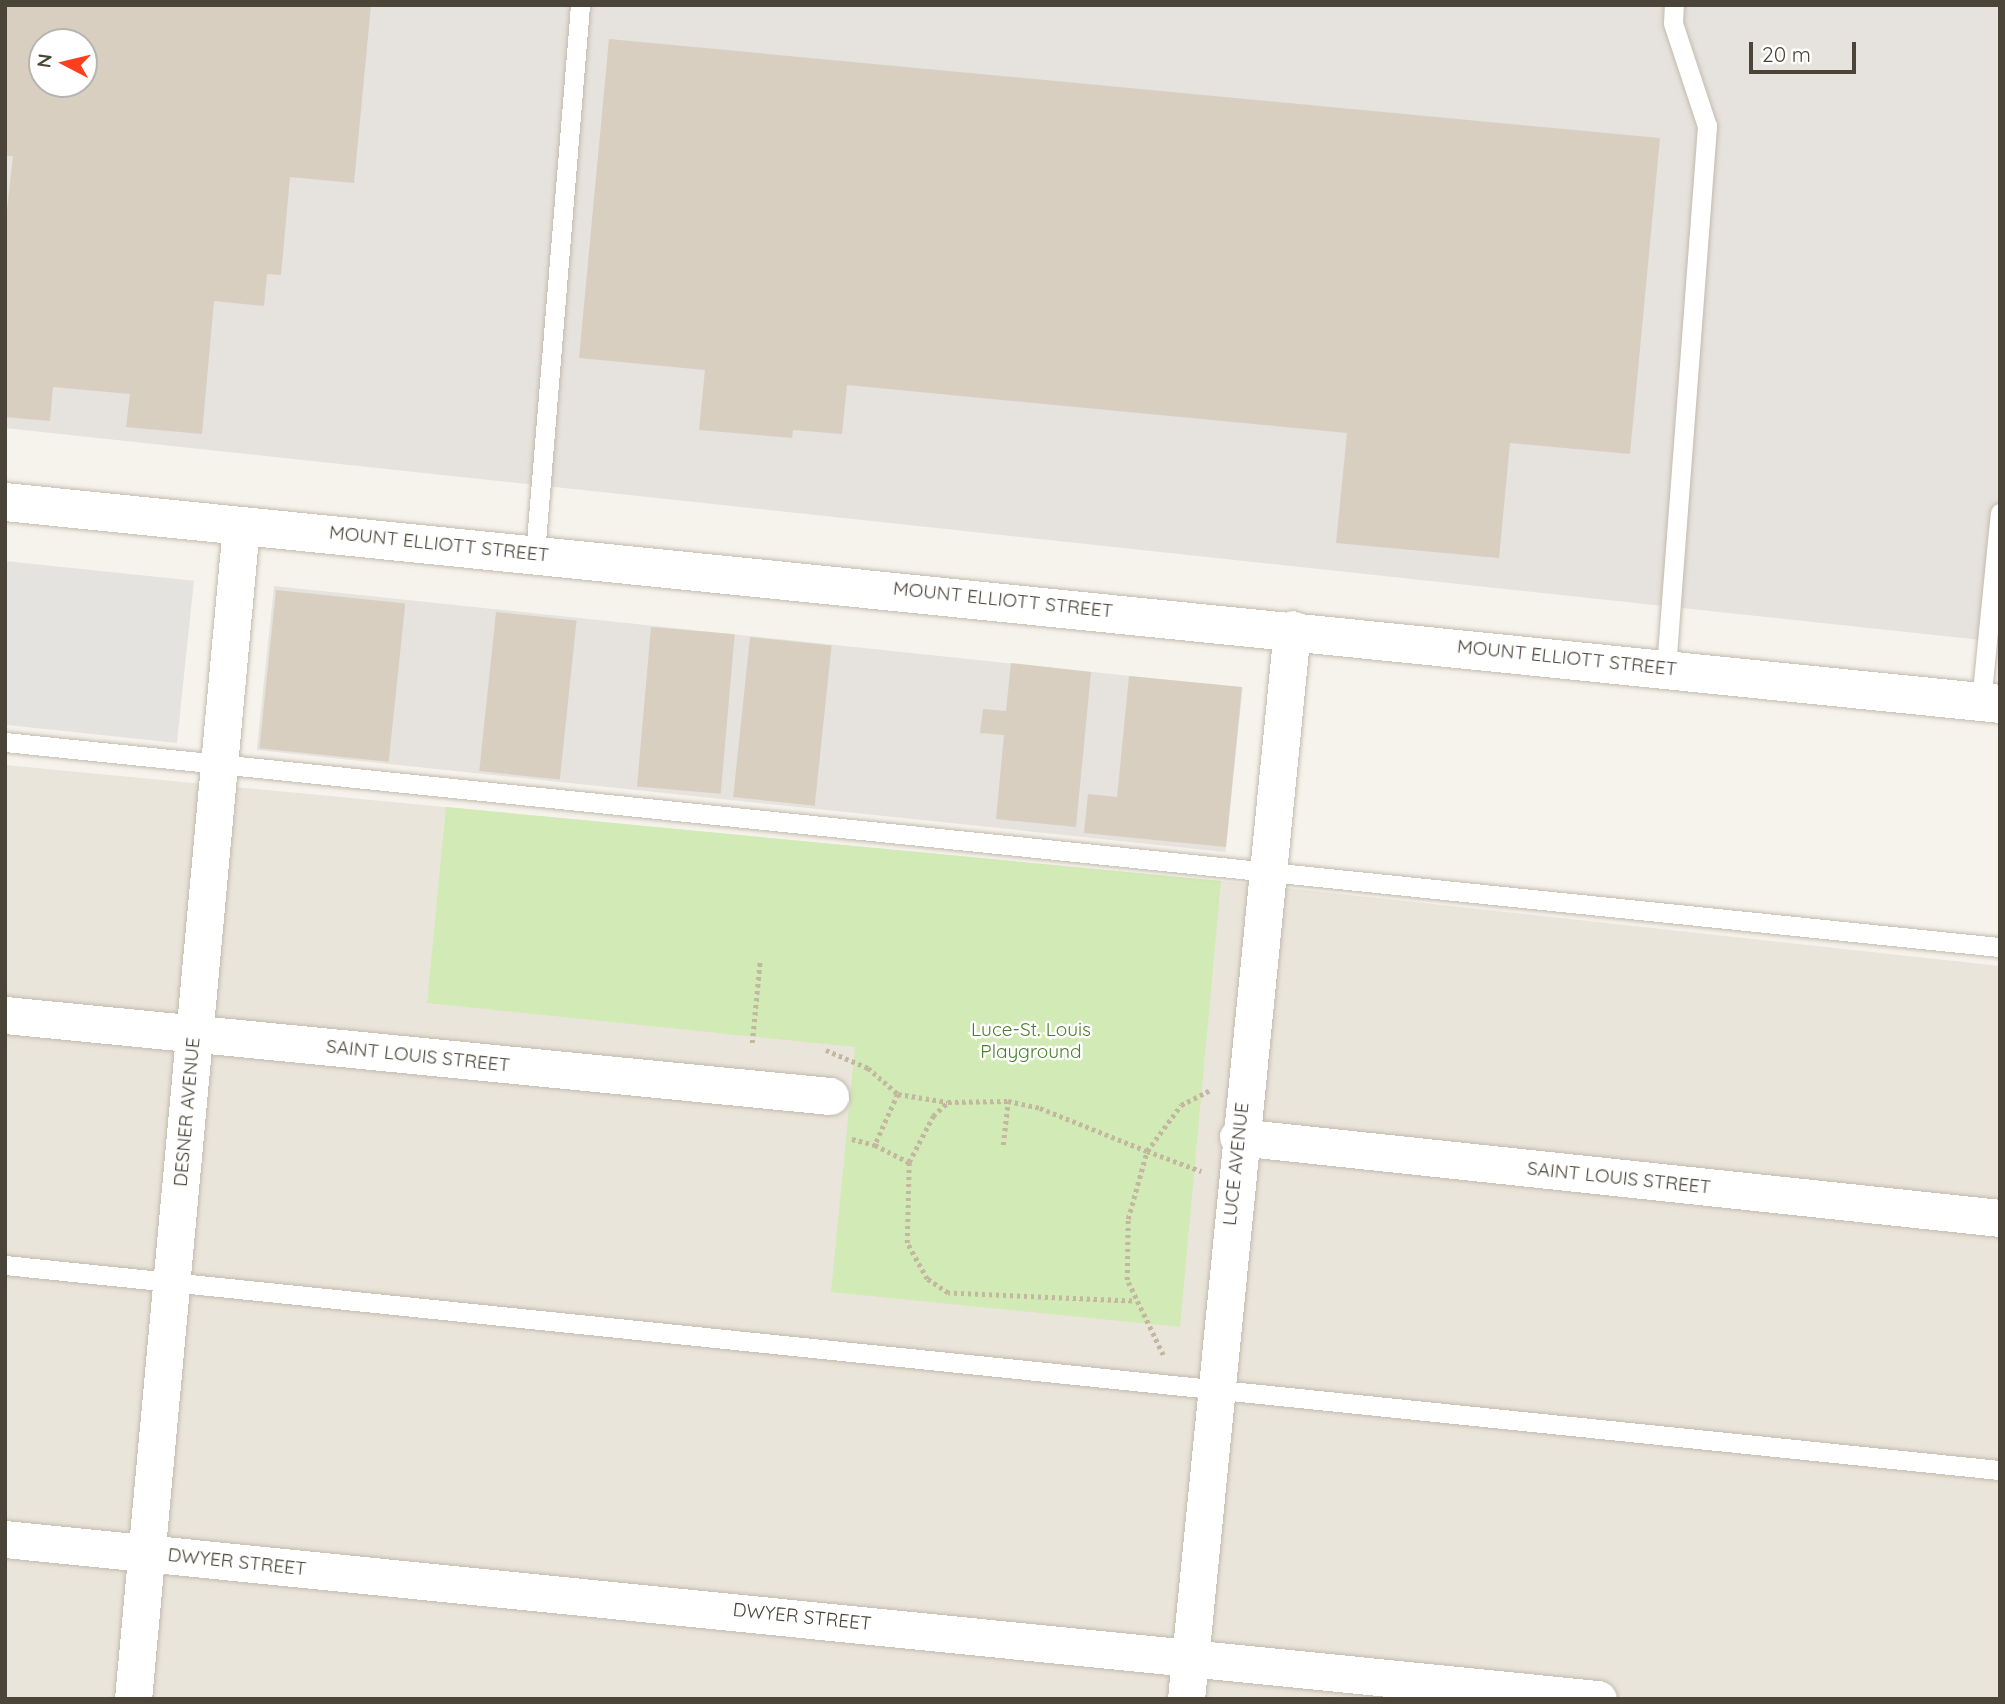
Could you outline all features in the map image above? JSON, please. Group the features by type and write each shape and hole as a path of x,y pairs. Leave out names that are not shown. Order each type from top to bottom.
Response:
{"street":[{"name":"MOUNT ELLIOTT STREET","path":"5,502 1292,629 1991,703"},
{"name":"DESNER AVENUE","path":"133,1699 242,525"},
{"name":"LUCE AVENUE","path":"1186,1699 1238,1137 1292,629"},
{"name":"SAINT LOUIS STREET","path":"5,1015 830,1096"},
{"name":"SAINT LOUIS STREET","path":"1238,1137 2000,1218"},
{"name":"DWYER STREET","path":"5,1539 1191,1655 1598,1699"}],"lane":[{"path":"536,554 580,5"},
{"path":"1666,668 1707,126 1673,23 1674,5"},
{"path":"1991,703 2000,513"},
{"path":"5,742 2000,947"},
{"path":"5,1265 2000,1470"}],"path":[{"path":"752,1043 760,960"},
{"path":"826,1051 868,1068 898,1094 948,1102 1008,1101 1075,1119 1147,1151 1192,1166"},
{"path":"1171,1363 1132,1301 1123,1251 1147,1151 1181,1105 1218,1091"},
{"path":"875,1145 898,1094"},
{"path":"1003,1145 1008,1101"},
{"path":"948,1102 933,1116 909,1162 903,1221 908,1244 927,1279 948,1293 1132,1301"},
{"path":"852,1139 875,1145 909,1162"}],"shaded area":[{"path":"5,5 2000,5 2000,642 5,428"},
{"path":"5,561 194,581 177,743 5,725"},
{"path":"274,586 1243,688 1225,852 257,750"},
{"path":"5,765 1221,881 2000,966 2000,1699 5,1699"}],"green space":[{"name":"Luce-St. Louis Playground","path":"446,807 1221,881 1180,1327 831,1292 855,1047 427,1003"}],"building":[{"path":"5,5 371,5 354,183 290,177 281,275 267,274 264,306 214,301 202,434 126,427 130,394 53,387 50,421 5,417 5,227 13,156 5,156"},
{"path":"609,39 1660,138 1630,454 1510,443 1499,558 1336,543 1347,433 847,385 842,434 793,430 792,438 699,430 705,370 579,358"},
{"path":"276,590 405,604 389,762 259,748"},
{"path":"496,612 577,620 560,780 479,771"},
{"path":"651,627 735,634 721,794 637,786"},
{"path":"750,637 832,646 815,806 733,797"},
{"path":"1011,663 1091,672 1076,827 996,819 1004,735 980,733 983,709 1006,711"},
{"path":"1129,676 1242,687 1226,847 1084,833 1088,794 1117,797"}]}
